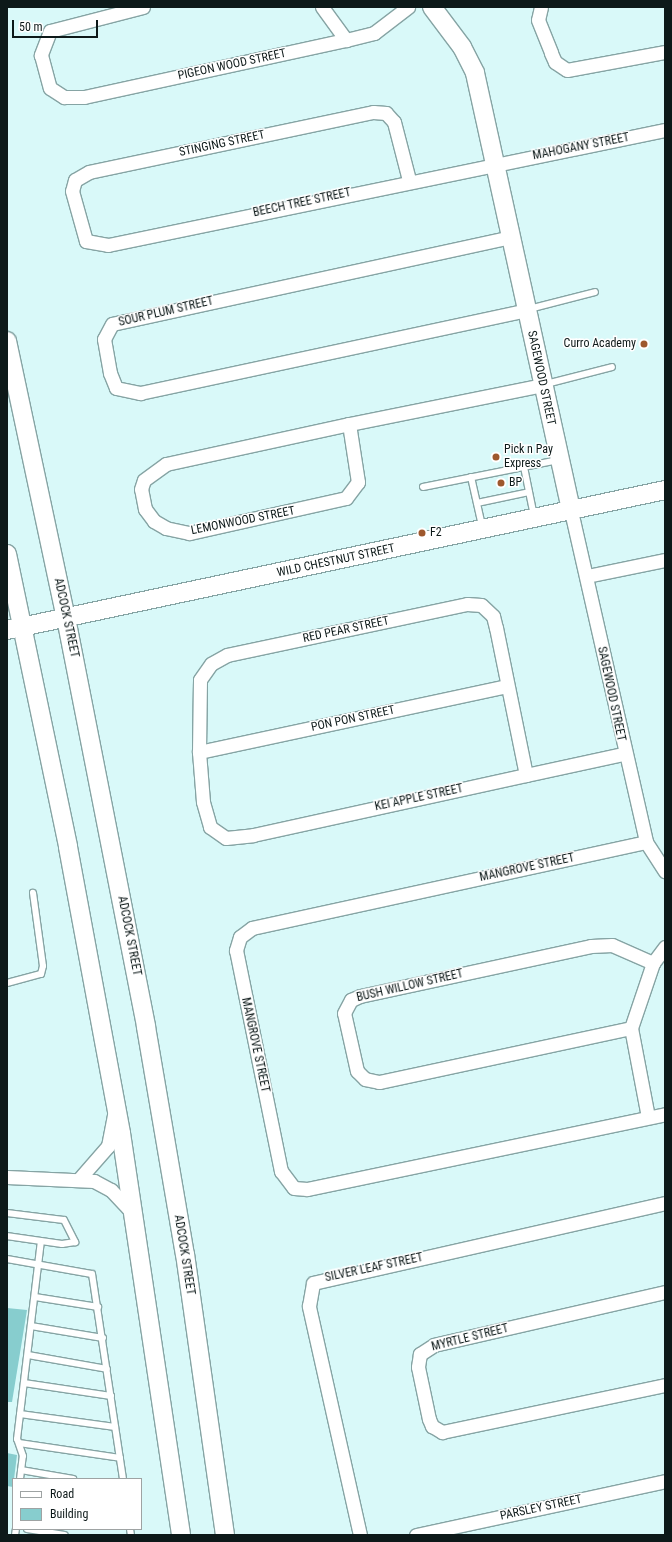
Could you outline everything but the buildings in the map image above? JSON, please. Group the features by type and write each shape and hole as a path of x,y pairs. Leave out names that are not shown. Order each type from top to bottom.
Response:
{"main road":[{"name":"SAGEWOOD STREET","path":"432,7 462,47 475,73 496,163 542,385 571,511"},
{"name":"ADCOCK STREET","path":"7,341 66,618 165,1137 225,1535"},
{"name":"WILD CHESTNUT STREET","path":"15,628 483,530 665,490"},
{"path":"7,554 15,628 115,1104 134,1216 181,1535"}],"street":[{"name":"PIGEON WOOD STREET","path":"143,7 50,31 41,55 50,88 64,97 84,97 346,40 374,33 408,7"},
{"path":"322,7 346,40"},
{"path":"541,7 538,20 551,53 555,62 567,70 665,52"},
{"name":"STINGING STREET","path":"108,245 91,244 82,235 72,191 75,180 89,172 380,112 394,122 409,180"},
{"name":"MAHOGANY STREET","path":"496,163 665,130"},
{"name":"BEECH TREE STREET","path":"108,245 409,180 496,163"},
{"name":"SOUR PLUM STREET","path":"511,238 118,322 108,328 104,339 110,373 116,388 140,394 527,310"},
{"name":"LEMONWOOD STREET","path":"349,424 358,482 346,498 189,533 166,528 154,521 145,509 141,489 144,480 156,468 349,424 542,385"},
{"name":"SAGEWOOD STREET","path":"571,511 587,576 623,754 646,842 665,871"},
{"path":"587,576 665,560"},
{"name":"RED PEAR STREET","path":"216,834 206,819 199,752 203,672 217,659 234,654 474,604 492,616 526,775"},
{"name":"PON PON STREET","path":"199,752 507,686"},
{"name":"KEI APPLE STREET","path":"216,834 229,838 253,834 623,754"},
{"name":"MANGROVE STREET","path":"646,842 252,928 240,937 236,950 281,1171 294,1188 307,1189 665,1114"},
{"name":"BUSH WILLOW STREET","path":"631,1028 379,1082 365,1079 357,1071 344,1013 350,1000 360,996 591,946 612,945 653,963"},
{"path":"648,1118 631,1028 653,963 665,947"},
{"path":"80,1178 108,1146 115,1104"},
{"path":"7,1177 80,1178 104,1185 134,1216"},
{"name":"SILVER LEAF STREET","path":"360,1535 310,1306 313,1283 665,1203"},
{"name":"MYRTLE STREET","path":"665,1292 434,1345 420,1354 418,1367 432,1426 447,1432 665,1386"},
{"name":"PARSLEY STREET","path":"416,1535 665,1481"}],"lane":[{"path":"527,310 595,292"},
{"path":"542,385 612,368"},
{"path":"423,487 559,459"},
{"path":"524,467 534,519"},
{"path":"471,477 483,530"},
{"path":"477,503 529,492"},
{"path":"7,983 41,974 43,966 33,893"},
{"path":"7,1213 64,1220 75,1242 41,1241 7,1236"},
{"path":"20,1478 20,1414 41,1241"},
{"path":"7,1259 92,1274 103,1338 123,1478"},
{"path":"35,1297 98,1306"},
{"path":"31,1326 103,1338"},
{"path":"28,1355 107,1369"},
{"path":"24,1383 111,1396"},
{"path":"20,1414 116,1427"},
{"path":"19,1443 120,1458"},
{"path":"21,1470 67,1478"},
{"path":"33,1530 65,1535"}],"place":[{"name":"Curro Academy","path":"644,344"},
{"name":"Pick n Pay Express","path":"496,457"},
{"name":"BP","path":"501,483"},
{"name":"F2","path":"422,533"}]}
